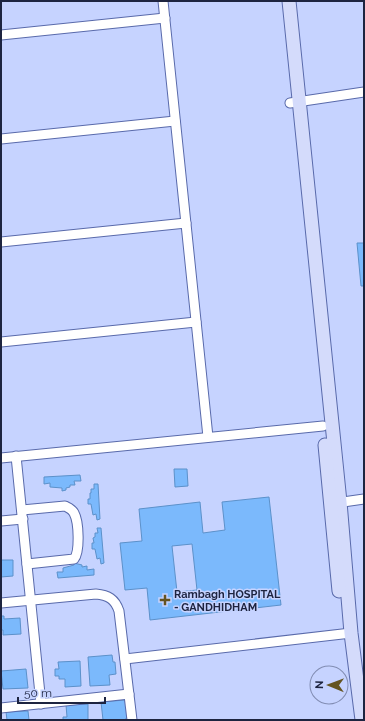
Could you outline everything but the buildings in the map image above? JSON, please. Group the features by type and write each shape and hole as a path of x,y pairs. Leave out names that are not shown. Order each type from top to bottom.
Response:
{"main road":[{"path":"280,1 295,102 336,503 353,720"},
{"path":"289,1 295,102 323,426 336,503"},
{"path":"347,634 362,720"}],"street":[{"path":"163,1 208,437"},
{"path":"1,35 165,18"},
{"path":"295,102 364,92"},
{"path":"1,139 175,121"},
{"path":"1,242 186,223"},
{"path":"1,342 196,322"},
{"path":"1,458 323,426"},
{"path":"16,456 41,704"},
{"path":"336,503 364,499"},
{"path":"1,521 22,514 65,506 71,508 77,519 78,549 74,559 27,564"},
{"path":"1,603 96,594 111,597 117,604 119,611 132,720"},
{"path":"125,660 347,634"},
{"path":"1,708 129,694"}],"place":[{"name":"Rambagh HOSPITAL - GANDHIDHAM","path":"165,600"}]}
